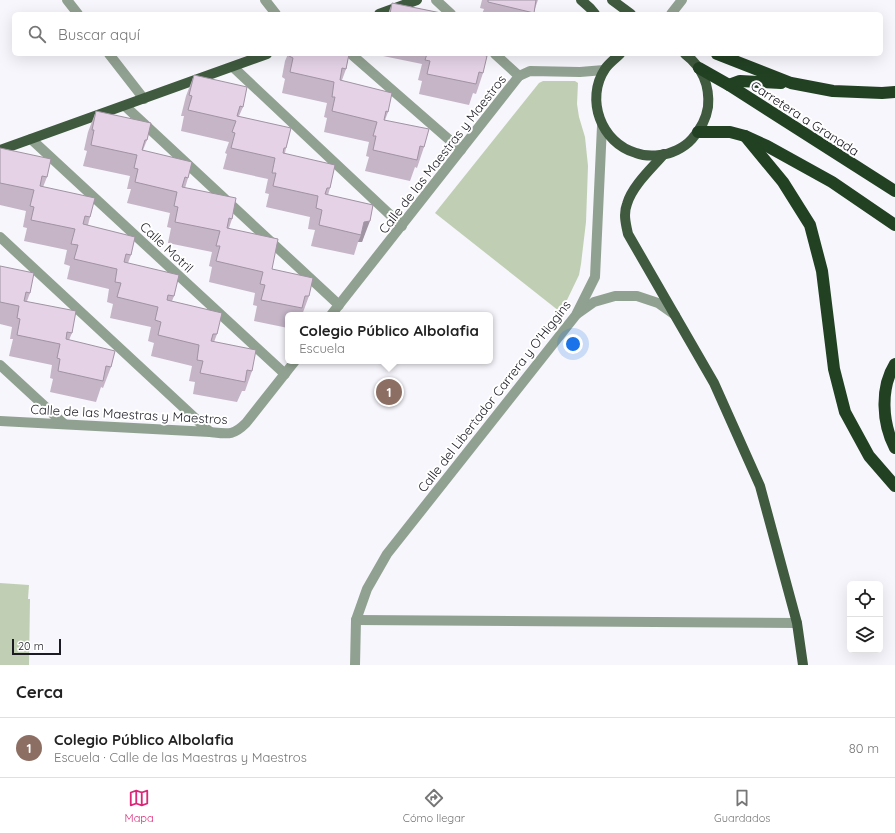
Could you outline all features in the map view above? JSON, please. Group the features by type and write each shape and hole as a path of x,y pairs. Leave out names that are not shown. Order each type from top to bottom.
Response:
{"highway":[{"path":"722,56 791,83"},
{"name":"Carretera a Granada","path":"700,68 895,191"},
{"path":"729,85 740,82 791,83 833,91 882,93 895,92"},
{"path":"698,132 730,132 745,136 767,146 832,182 895,225"},
{"path":"745,136 783,182 810,225 822,271 834,369 845,412 869,456 895,486"},
{"path":"895,364 884,398 887,430 895,448"}],"main road":[{"path":"384,12 417,0"},
{"path":"581,0 593,12"},
{"path":"612,0 628,12"},
{"path":"0,150 263,56"},
{"path":"617,56 607,63 598,83 596,98 597,112 602,126 610,138 622,147 635,153 650,156 677,150 688,142 698,132 704,123 709,101 708,89 700,68 687,56"},
{"path":"664,154 638,183 626,204 625,218 628,234 714,383 760,486 797,623 803,665"}],"street":[{"path":"67,0 76,12"},
{"path":"265,0 274,12"},
{"path":"436,0 450,12"},
{"path":"673,12 682,0"},
{"path":"111,56 144,99"},
{"path":"353,56 461,150"},
{"path":"497,56 519,76"},
{"name":"Calle de las Maestras y Maestros","path":"333,312 519,76 530,71 580,72 607,63"},
{"path":"233,67 402,226"},
{"path":"125,106 339,305"},
{"name":"Calle del Libertador Carrera y O'Higgins","path":"355,665 356,620 367,589 387,554 576,315 595,277 602,126"},
{"name":"Calle Motril","path":"31,139 285,374"},
{"path":"0,237 210,432"},
{"path":"576,315 594,302 615,296 637,296 658,303 676,316"},
{"name":"Calle de las Maestras y Maestros","path":"0,422 64,424 227,434 238,431 246,423 293,364"},
{"path":"0,365 64,424"},
{"path":"356,620 797,623"}],"green space":[{"path":"543,81 575,81 578,83 577,104 585,137 588,166 586,222 579,275 567,300 559,311 435,213 539,83"},
{"path":"0,583 29,585 29,665 0,665"}],"building":[{"path":"488,0 536,0 534,12 488,2"},
{"path":"392,3 436,12 390,12"},
{"path":"289,56 349,56 346,69 342,68 340,80 392,93 388,112 386,111 384,120 429,129 424,147 420,146 417,160 373,150 376,136 373,136 377,122 332,111 335,97 332,97 334,82 290,72 293,58"},
{"path":"426,56 487,56 483,73 479,72 476,84 427,74 430,61 425,60"},
{"path":"194,75 247,87 243,107 240,106 237,116 291,128 286,148 284,148 283,153 335,165 330,188 327,188 325,194 373,205 370,221 364,222 361,235 319,225 322,210 316,208 318,196 273,186 276,173 272,173 275,158 231,148 235,133 232,132 236,121 188,110 192,96 189,95"},
{"path":"96,111 151,123 147,140 145,140 142,150 192,162 188,178 185,177 182,187 236,198 232,219 229,218 227,228 278,239 272,269 313,278 309,296 305,296 302,308 261,300 265,285 260,284 263,272 216,261 220,246 216,246 220,231 175,222 178,207 174,206 177,192 135,182 138,169 134,168 137,155 91,145"},
{"path":"0,148 51,159 47,177 42,176 40,186 95,198 90,217 85,216 83,224 135,237 131,255 126,254 124,262 179,275 174,296 168,295 167,300 222,313 217,334 213,334 211,341 256,350 252,371 247,370 245,382 200,373 203,361 197,360 199,345 158,335 161,322 155,320 158,307 117,297 121,283 115,282 117,269 74,259 78,245 71,244 75,229 31,220 34,207 30,206 34,190 0,183"},
{"path":"0,266 34,273 30,293 26,292 24,301 76,311 72,333 67,332 66,339 115,351 111,367 106,366 103,381 58,371 60,359 57,358 60,344 17,335 20,319 17,318 19,306 0,302"}],"place":[{"name":"Colegio Público Albolafia","path":"389,392"}]}
